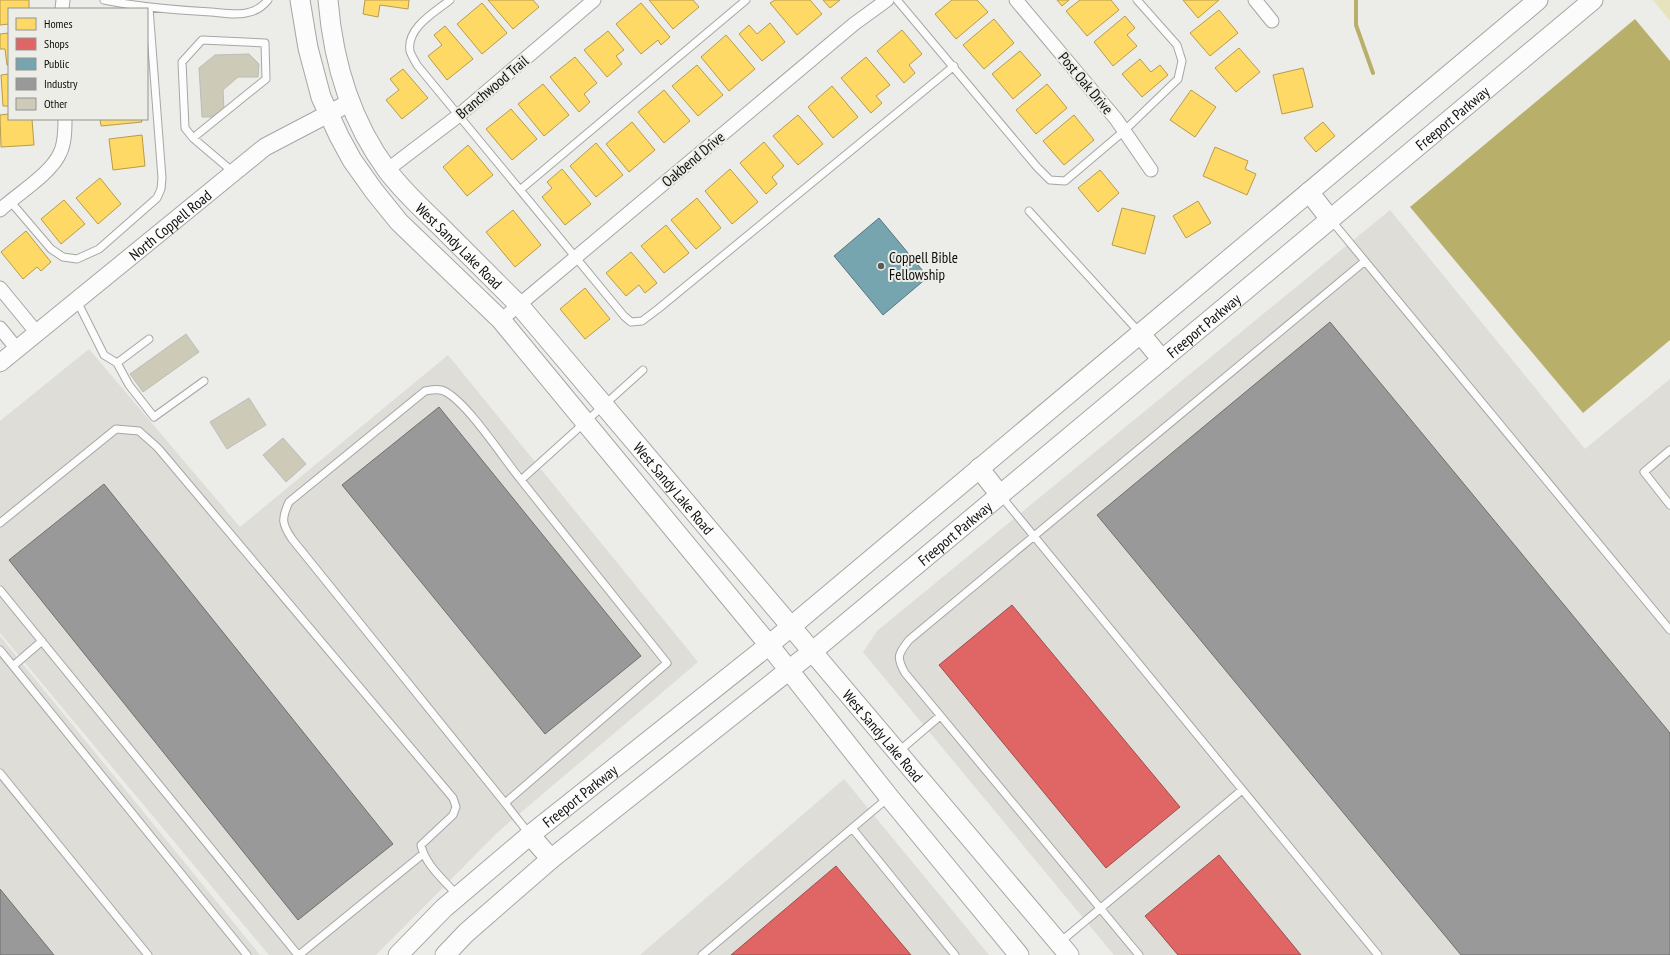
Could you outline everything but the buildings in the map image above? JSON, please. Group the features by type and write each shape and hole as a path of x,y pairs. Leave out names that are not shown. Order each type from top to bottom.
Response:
{"main road":[{"name":"West Sandy Lake Road","path":"300,0 308,48 321,96 352,160 399,222 501,320 769,644 889,797 1019,955"},
{"name":"West Sandy Lake Road","path":"328,0 332,43 338,66 364,134 387,170 422,208 519,305 898,752 1059,951"},
{"path":"791,625 1538,0"},
{"name":"Freeport Parkway","path":"789,670 1593,0"},
{"path":"1309,192 1330,219"},
{"path":"1140,333 1162,360"},
{"path":"979,468 1000,495"},
{"name":"Freeport Parkway","path":"398,955 458,897 530,835 791,625"},
{"path":"445,955 466,933 551,859 789,670"},
{"path":"530,835 551,859"}],"street":[{"name":"Branchwood Trail","path":"387,170 458,116 594,0"},
{"name":"Oakbend Drive","path":"501,320 854,24 887,0"},
{"name":"Post Oak Drive","path":"1016,0 1124,131 1151,170"},
{"path":"1255,0 1272,21"},
{"name":"North Coppell Road","path":"0,363 265,147 351,102"},
{"path":"3,207 49,168 60,152 65,128 65,120"},
{"path":"0,288 37,333"},
{"path":"0,328 17,349"}],"lane":[{"path":"104,0 150,8 236,14 250,12 261,7 268,0"},
{"path":"450,0 417,27 411,39 410,50 417,65 624,316 631,322 642,320 954,66"},
{"path":"520,190 746,0"},
{"path":"897,0 954,66 1036,167 1050,180 1065,181 1124,131 1178,79 1182,61 1177,45 1137,0"},
{"path":"3,207 51,249 63,257 77,259 98,249 157,198 161,189 162,178 150,8"},
{"path":"193,138 266,79 265,43 202,40 182,62 185,128 193,138 233,172"},
{"path":"1029,211 1140,333"},
{"path":"1330,219 1670,630"},
{"path":"1139,955 905,673 899,662 900,652 909,640 1365,261"},
{"path":"77,301 104,355 117,363 129,386 154,417 204,381"},
{"path":"117,363 149,339"},
{"path":"521,480 643,370"},
{"path":"505,803 667,663 461,403 444,391 433,389 425,391 289,502 283,515 284,527 292,539 530,835"},
{"path":"0,523 116,429 140,431 158,448 453,798 456,807 453,815 421,844 423,854 458,897"},
{"path":"1670,450 1644,472 1670,505"},
{"path":"1000,495 1378,955"},
{"path":"0,590 299,955 423,854"},
{"path":"13,666 42,641"},
{"path":"0,650 247,955"},
{"path":"0,663 6,658"},
{"path":"898,752 940,716"},
{"path":"0,773 148,955"},
{"path":"1059,951 1100,909 1242,790"},
{"path":"702,955 889,797"},
{"path":"852,828 955,955"}],"shaded area":[{"path":"1653,0 1670,0 1670,21"},
{"path":"1635,19 1670,61 1670,340 1583,413 1410,207"},
{"path":"1390,210 1585,449 1670,379 1670,955 1114,955 863,652 877,631"},
{"path":"89,349 240,527 448,355 698,662 498,832 376,955 269,955 0,633 0,421"},
{"path":"0,636 260,955 0,955"},
{"path":"844,779 989,955 640,955"}],"waterway":[{"path":"1356,0 1356,25 1373,73"}],"place":[{"name":"Coppell Bible Fellowship","path":"881,266"}]}
